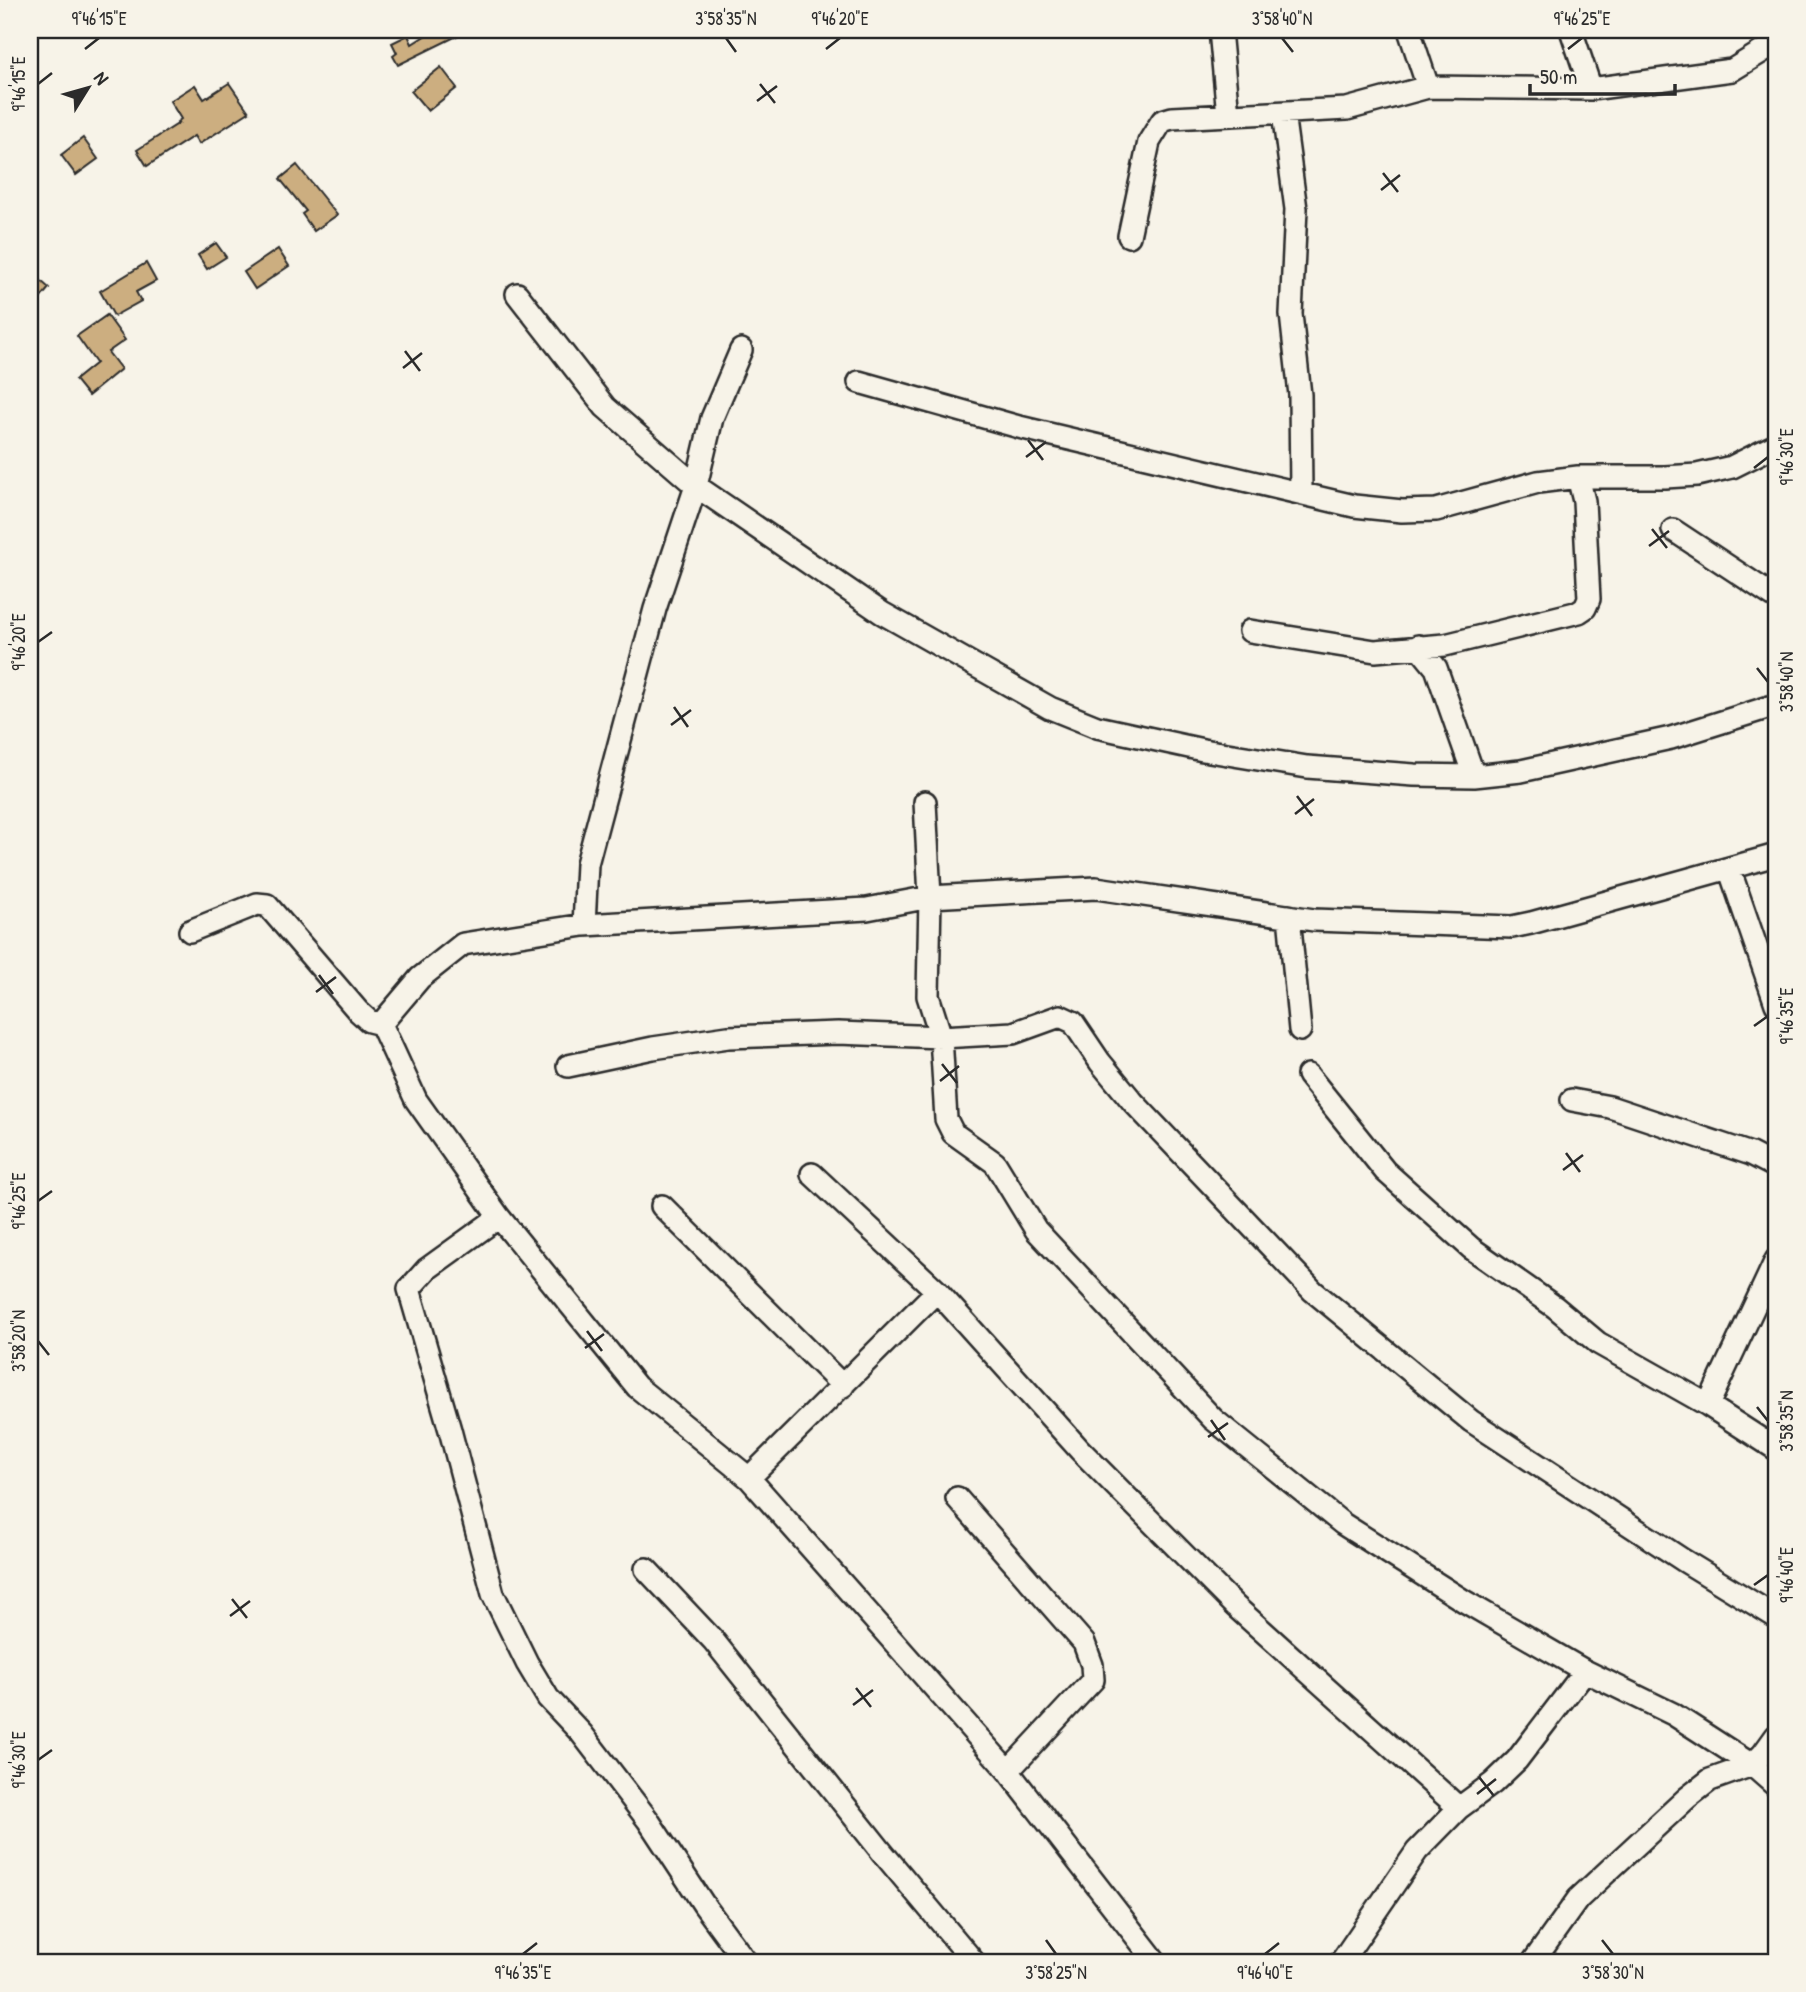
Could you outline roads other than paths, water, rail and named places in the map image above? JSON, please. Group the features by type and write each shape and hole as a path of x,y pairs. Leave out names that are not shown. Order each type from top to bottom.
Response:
{"street":[{"path":"1220,30 1228,115"},
{"path":"1409,30 1428,87"},
{"path":"1571,30 1591,89"},
{"path":"1129,236 1149,142 1163,121 1172,118 1347,109 1428,87 1591,89 1732,69 1776,43"},
{"path":"1283,113 1296,209 1291,314 1300,395 1301,492"},
{"path":"517,294 604,407 696,486 882,613 1050,708 1097,727 1203,750 1307,767 1414,775 1474,776 1521,771 1671,738 1776,705"},
{"path":"584,925 587,864 655,609 696,486 712,418 741,350"},
{"path":"859,382 1019,427 1354,506 1402,511 1436,510 1538,482 1578,477 1697,475 1732,467 1776,445"},
{"path":"1250,631 1375,651 1445,645 1579,612 1585,608 1590,598 1584,501 1578,477"},
{"path":"1674,530 1776,598"},
{"path":"1418,646 1436,668 1474,776"},
{"path":"925,802 930,897 928,996 941,1038 946,1119 953,1133 995,1163 1036,1230 1213,1419 1343,1524 1464,1601 1585,1671 1673,1714 1752,1765 1776,1786"},
{"path":"382,1024 420,978 463,944 584,925 867,909 930,897 1096,888 1314,920 1512,927 1776,855"},
{"path":"1730,868 1776,1004"},
{"path":"190,931 257,904 267,905 358,1011 369,1021 382,1024"},
{"path":"1289,916 1300,1030"},
{"path":"568,1066 653,1048 728,1037 838,1033 941,1038 1013,1033 1060,1016 1073,1022 1100,1062 1133,1102 1313,1291 1471,1421 1683,1560 1776,1617"},
{"path":"382,1024 416,1100 499,1217 637,1387 749,1478 1008,1771 1156,1962"},
{"path":"1308,1075 1385,1171 1471,1248 1555,1307 1598,1342 1708,1405 1776,1449"},
{"path":"1572,1100 1609,1107 1751,1154 1776,1167"},
{"path":"812,1174 937,1291 1080,1450 1235,1606 1459,1808"},
{"path":"662,1206 843,1386"},
{"path":"499,1217 427,1269 410,1289 493,1594 527,1663 548,1698 582,1734 648,1820 704,1905 746,1962"},
{"path":"1708,1405 1776,1260"},
{"path":"749,1478 937,1291"},
{"path":"957,1497 1084,1643 1092,1665 1093,1680 1008,1771"},
{"path":"646,1569 713,1640 873,1842 974,1962"},
{"path":"1341,1962 1417,1851 1459,1808 1493,1783 1517,1760 1585,1671"},
{"path":"1533,1962 1578,1899 1687,1798 1710,1780 1752,1765 1776,1736"}]}
